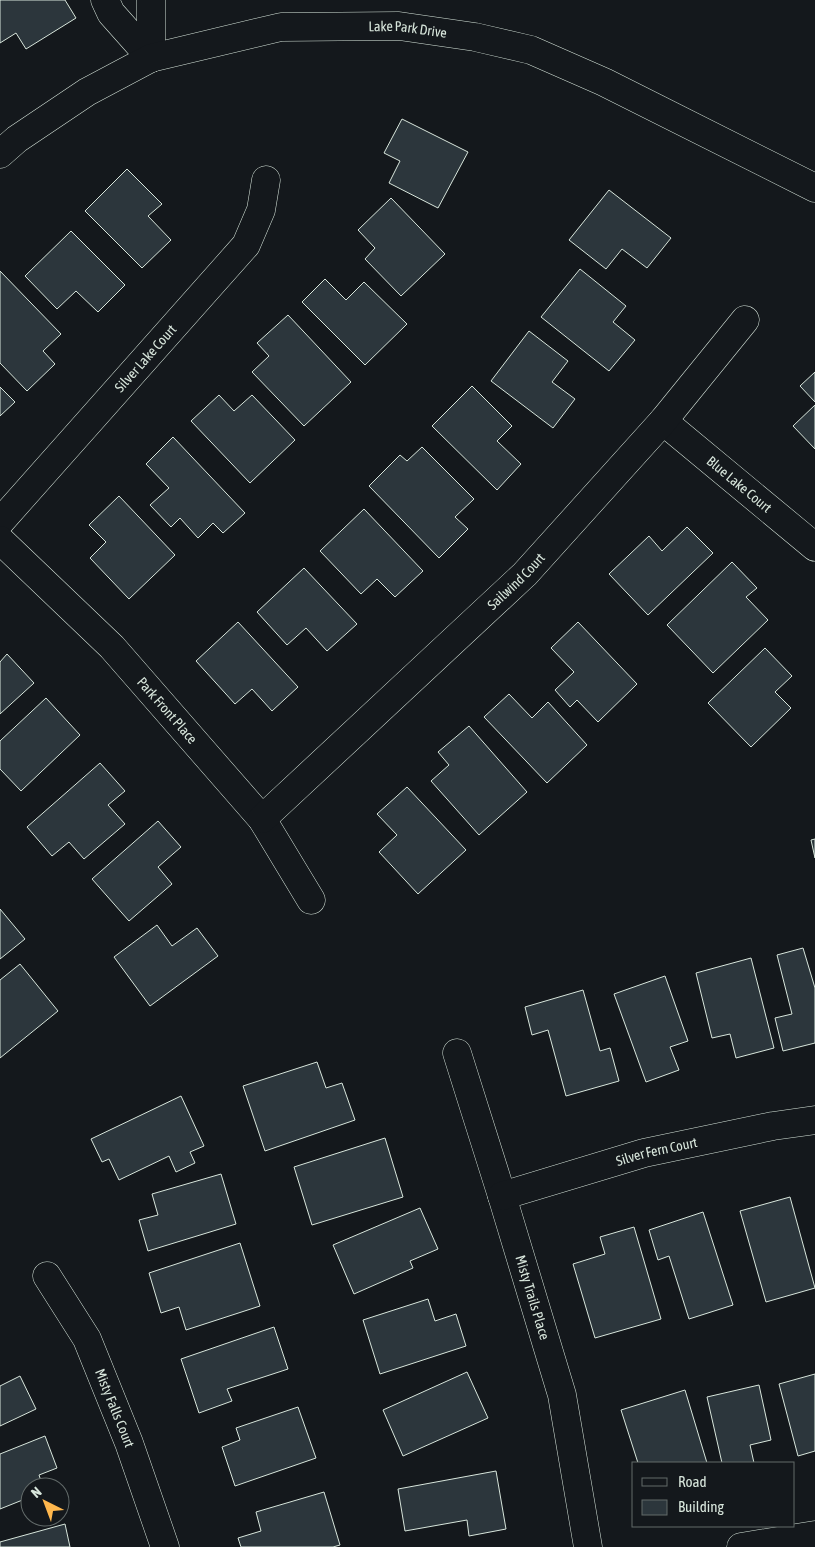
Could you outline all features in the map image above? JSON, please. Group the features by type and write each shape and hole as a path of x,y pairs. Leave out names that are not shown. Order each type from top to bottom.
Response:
{"street":[{"path":"105,0 111,13 151,58"},
{"path":"151,58 152,0"},
{"name":"Lake Park Drive","path":"0,154 17,139 87,92 151,58 281,27 399,26 475,37 531,50 604,82 815,188"},
{"name":"Silver Lake Court","path":"0,522 246,245 261,210 266,180"},
{"name":"Sailwind Court","path":"262,819 525,574 663,420 745,320"},
{"name":"Blue Lake Court","path":"663,420 815,547"},
{"name":"Park Front Place","path":"0,540 112,647 262,819 311,900"},
{"name":"Misty Trails Place","path":"457,1053 562,1395 588,1547"},
{"name":"Silver Fern Court","path":"502,1196 644,1154 772,1126 815,1120"},
{"name":"Misty Falls Court","path":"47,1276 87,1339 129,1442 165,1547"},
{"path":"741,1547 815,1535"}],"building":[{"path":"0,0 65,0 76,18 26,49 16,33 0,43"},
{"path":"402,119 468,152 438,208 389,183 400,161 384,153"},
{"path":"127,169 162,204 148,216 171,240 142,268 85,211"},
{"path":"609,190 671,238 647,268 622,249 606,269 569,240"},
{"path":"391,198 445,254 401,296 365,259 375,248 358,230"},
{"path":"71,231 125,285 98,312 76,291 57,309 25,276"},
{"path":"580,269 626,306 613,322 635,340 609,371 541,317"},
{"path":"0,271 61,334 43,351 55,364 27,391 0,363"},
{"path":"325,279 346,300 364,282 407,324 365,365 302,302"},
{"path":"288,315 351,382 304,426 252,372 269,356 257,343"},
{"path":"529,331 568,361 552,382 575,399 553,428 491,381"},
{"path":"815,372 815,402 800,386"},
{"path":"472,386 512,426 497,441 521,464 497,490 432,426"},
{"path":"0,387 15,402 0,416"},
{"path":"219,395 234,411 252,395 295,440 250,483 191,421"},
{"path":"815,405 815,449 793,426"},
{"path":"173,437 245,513 223,533 213,523 198,538 180,518 171,527 150,505 169,488 146,464"},
{"path":"422,447 474,499 455,517 468,529 439,558 369,486 400,455 407,461"},
{"path":"119,496 175,555 129,599 90,558 106,542 89,525"},
{"path":"364,509 423,571 395,597 377,579 361,594 320,551"},
{"path":"687,527 713,553 648,615 609,574 649,536 662,551"},
{"path":"732,562 757,588 746,597 768,620 713,673 667,625"},
{"path":"304,568 357,624 327,651 306,628 287,645 257,612"},
{"path":"238,622 298,687 272,711 252,689 235,704 196,661"},
{"path":"578,622 637,684 598,722 577,700 570,707 555,690 574,672 551,648"},
{"path":"765,648 792,676 775,692 791,708 751,747 708,703"},
{"path":"7,654 34,683 0,714 0,662"},
{"path":"509,694 532,718 548,702 587,745 547,783 484,717"},
{"path":"46,698 80,735 21,791 0,769 0,741"},
{"path":"469,726 527,792 479,835 431,781 449,765 438,752"},
{"path":"100,763 125,791 108,805 125,824 84,859 69,842 52,856 27,827"},
{"path":"407,787 466,850 418,894 379,852 397,835 377,814"},
{"path":"158,821 181,847 158,867 172,884 129,921 92,879"},
{"path":"815,839 815,858 811,840"},
{"path":"0,909 25,939 0,959"},
{"path":"157,925 172,946 197,928 218,956 150,1006 114,957"},
{"path":"803,948 815,988 815,1043 783,1051 775,1018 792,1014 777,955"},
{"path":"751,958 774,1048 736,1058 730,1034 712,1038 696,973"},
{"path":"20,964 58,1011 0,1058 0,980"},
{"path":"665,976 688,1041 670,1047 679,1070 646,1082 614,994"},
{"path":"583,990 600,1051 610,1048 619,1081 566,1096 548,1030 532,1035 525,1007"},
{"path":"317,1062 326,1088 342,1083 355,1120 265,1151 243,1086"},
{"path":"181,1096 204,1146 190,1152 195,1163 176,1172 169,1156 119,1180 109,1159 102,1162 91,1139"},
{"path":"385,1138 403,1197 312,1225 294,1167"},
{"path":"221,1174 236,1224 148,1251 139,1220 158,1215 152,1194"},
{"path":"790,1197 815,1288 766,1302 740,1211"},
{"path":"420,1208 438,1249 410,1261 413,1268 354,1294 333,1245"},
{"path":"703,1212 733,1305 689,1319 669,1256 658,1260 649,1230"},
{"path":"634,1227 661,1319 595,1338 573,1264 605,1254 600,1237"},
{"path":"240,1243 260,1306 186,1330 179,1307 161,1313 149,1273"},
{"path":"428,1299 435,1321 456,1314 466,1346 380,1374 363,1320"},
{"path":"274,1327 288,1369 227,1389 232,1401 199,1413 181,1359"},
{"path":"467,1372 488,1418 403,1456 383,1410"},
{"path":"815,1374 815,1451 798,1456 779,1384"},
{"path":"20,1376 36,1409 0,1426 0,1386"},
{"path":"759,1385 771,1440 750,1445 754,1462 722,1462 707,1397"},
{"path":"685,1390 707,1462 638,1462 621,1410"},
{"path":"298,1407 316,1458 235,1486 222,1447 240,1440 236,1428"},
{"path":"45,1436 57,1468 39,1475 40,1477 20,1477 20,1501 0,1509 0,1454"},
{"path":"496,1471 506,1529 469,1536 467,1520 405,1531 398,1489"},
{"path":"324,1492 340,1545 333,1547 241,1547 238,1538 261,1531 256,1512"},
{"path":"54,1527 66,1527 70,1547 0,1547 0,1542"}]}
